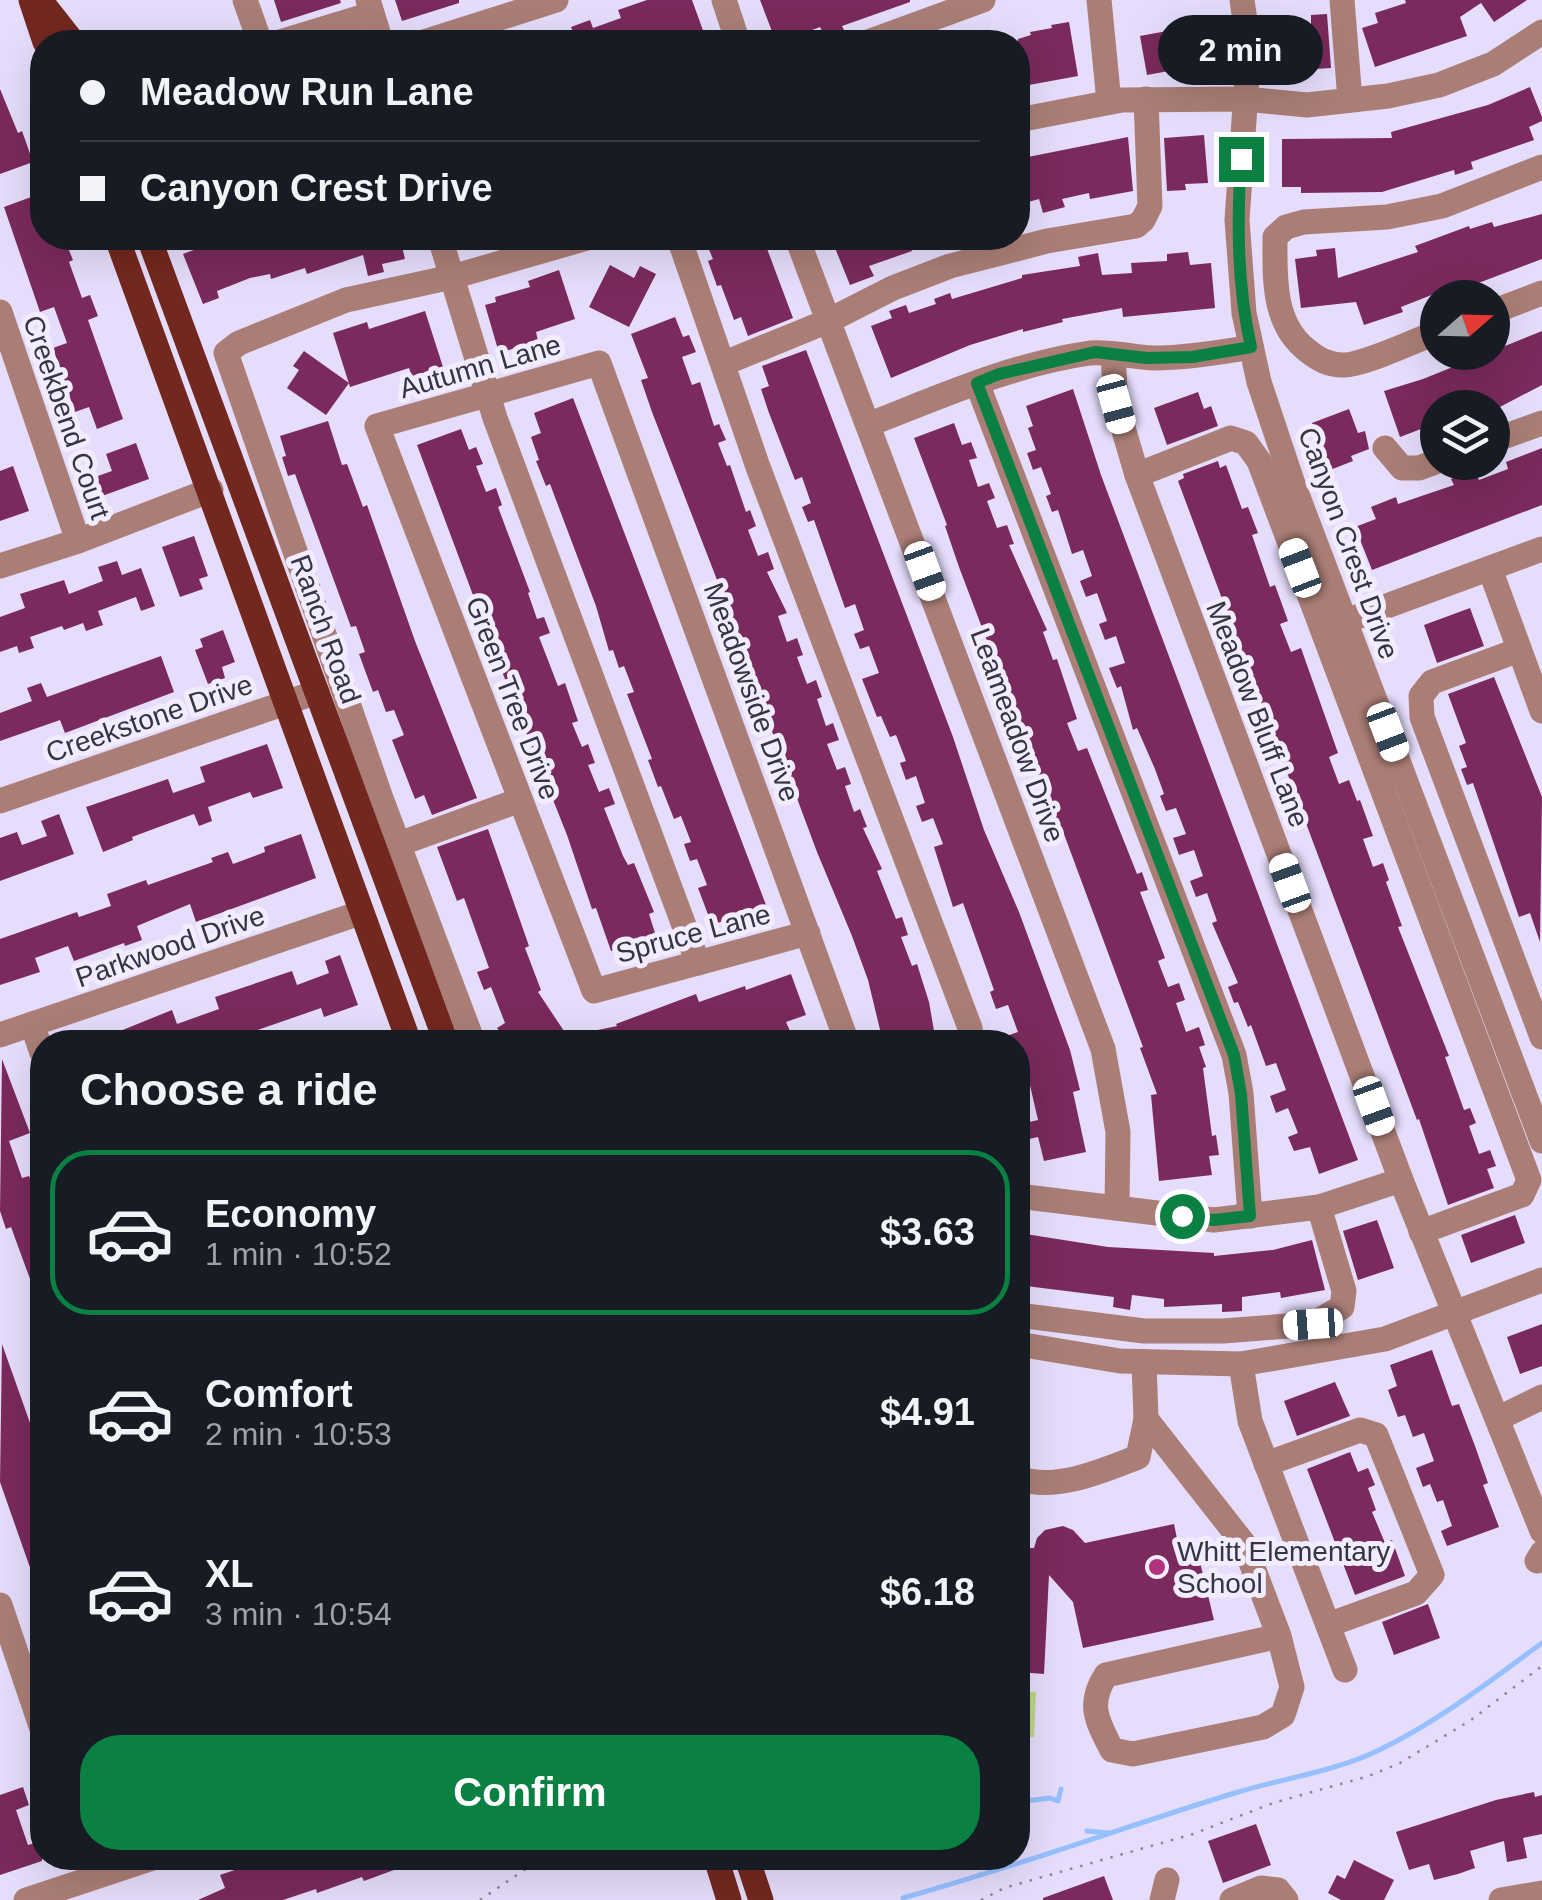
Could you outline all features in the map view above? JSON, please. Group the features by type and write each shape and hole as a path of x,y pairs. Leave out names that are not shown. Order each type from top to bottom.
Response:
{"main road":[{"path":"32,0 42,30"},
{"path":"40,0 64,30"},
{"path":"121,250 405,1030"},
{"name":"Ranch Road","path":"153,250 442,1030"},
{"path":"720,1870 730,1900"},
{"path":"751,1870 761,1900"}],"street":[{"path":"245,0 256,30"},
{"path":"462,30 556,0"},
{"path":"724,0 734,30"},
{"path":"901,30 983,0"},
{"path":"1099,0 1109,102"},
{"name":"Canyon Crest Drive","path":"1242,0 1249,50 1237,220 1244,313 1259,382 1292,481 1542,1141"},
{"path":"1342,0 1350,100"},
{"path":"311,30 370,7"},
{"path":"1030,118 1109,102 1245,99 1307,105 1388,96 1439,85 1493,64 1540,38"},
{"path":"1030,245 1136,226 1144,220 1150,206 1146,100"},
{"path":"1420,339 1346,366 1324,362 1289,333 1275,281 1274,236 1286,226 1304,222 1387,216 1442,206 1542,167"},
{"path":"444,250 488,395 698,963"},
{"path":"469,1030 226,353 240,343 346,300 452,277 545,250"},
{"path":"683,250 758,467 970,1030"},
{"name":"Leameadow Drive","path":"801,250 1103,1049 1118,1132 1117,1208"},
{"path":"725,363 828,322 893,288 950,266 1012,250"},
{"path":"1510,305 1542,293"},
{"name":"Creekbend Court","path":"0,312 78,541"},
{"path":"870,424 977,383 1050,361 1095,352 1192,357 1251,347"},
{"name":"Meadow Bluff Lane","path":"1113,354 1116,404 1137,474 1401,1180 1541,1526"},
{"name":"Autumn Lane","path":"377,426 600,363"},
{"name":"Meadowside Drive","path":"600,363 843,1030"},
{"path":"977,383 1234,1055 1241,1094 1250,1216"},
{"path":"1510,435 1542,423"},
{"name":"Green Tree Drive","path":"377,426 594,991"},
{"path":"1137,474 1230,438 1246,443 1259,460 1529,1180 1522,1195 1422,1232"},
{"path":"1386,448 1402,468 1420,468"},
{"path":"0,566 211,490"},
{"path":"1346,621 1542,550"},
{"path":"1490,568 1542,712"},
{"path":"1519,650 1432,682 1422,696 1422,717 1542,1037"},
{"name":"Creekstone Drive","path":"0,800 317,692"},
{"path":"399,844 520,800"},
{"name":"Parkwood Drive","path":"0,1035 360,913"},
{"name":"Spruce Lane","path":"594,991 808,934"},
{"path":"32,1024 34,1030"},
{"path":"1030,1197 1214,1220 1319,1207 1401,1180"},
{"path":"1030,1317 1144,1331 1313,1324 1342,1307 1344,1290 1319,1207"},
{"path":"1030,1346 1120,1361 1241,1364 1385,1340 1542,1280"},
{"path":"1030,1482 1096,1473 1138,1457 1146,1419 1144,1362"},
{"path":"1241,1364 1250,1421 1345,1670"},
{"path":"1499,1418 1542,1397"},
{"path":"1146,1419 1244,1544 1279,1636 1292,1687 1283,1715 1263,1727 1134,1754 1112,1750 1098,1723 1094,1693 1106,1675 1279,1636"},
{"path":"1266,1464 1360,1430 1376,1435 1424,1549 1432,1575 1416,1593 1328,1625"},
{"path":"2,1614 30,1694"},
{"path":"26,1900 86,1870"},
{"path":"1232,1900 1261,1888 1278,1890 1286,1900"},
{"path":"1501,1900 1542,1893"}],"path":[{"path":"981,1900 1004,1888 1192,1834 1272,1802 1369,1776 1400,1763 1470,1720 1542,1666"},
{"path":"480,1900 524,1870"}],"green space":[{"path":"1030,1692 1036,1692 1034,1737 1030,1737"}],"building":[{"path":"274,0 340,0 341,3 281,22"},
{"path":"395,0 459,0 459,3 402,21"},
{"path":"647,0 692,0 703,30 572,30 571,27 590,20 593,28 621,18 618,10"},
{"path":"760,0 910,0 842,26 844,30 771,30"},
{"path":"1405,0 1527,0 1494,22 1481,3 1460,17 1467,36 1375,67 1362,28 1378,23 1375,13 1406,3"},
{"path":"1327,14 1331,68 1285,71 1283,28 1311,26 1311,15"},
{"path":"1069,22 1078,76 1030,85 1030,32 1052,28 1051,25"},
{"path":"1194,26 1201,65 1147,75 1140,36"},
{"path":"1530,87 1542,117 1542,121 1529,127 1534,140 1471,162 1473,169 1455,175 1454,170 1382,192 1301,193 1301,187 1282,187 1282,139 1392,138 1391,132 1488,105"},
{"path":"0,89 18,133 22,131 30,163 0,174"},
{"path":"1204,135 1208,183 1185,184 1186,190 1167,191 1164,138"},
{"path":"1128,137 1133,191 1090,199 1089,193 1062,199 1065,207 1043,213 1039,199 1030,202 1030,157"},
{"path":"30,197 30,250 69,250 73,260 69,262 82,298 90,295 98,316 88,320 123,419 97,429 89,407 75,412 53,348 67,343 54,307 40,312 4,207"},
{"path":"1542,214 1542,259 1486,280 1420,280 1420,300 1401,307 1403,312 1364,325 1356,302 1301,308 1295,259 1317,256 1316,250 1335,248 1338,278 1418,252 1415,246 1469,226 1470,229 1492,222 1494,227"},
{"path":"194,250 403,250 405,259 382,264 384,272 368,276 363,255 307,274 305,268 271,279 270,274 250,278 217,291 219,298 203,304 183,254"},
{"path":"709,250 768,250 793,318 748,336 741,317 734,320 721,285 717,286 708,261 713,259"},
{"path":"836,250 912,250 869,266 874,276 850,285"},
{"path":"1188,252 1190,265 1211,263 1215,308 1123,317 1122,308 1062,319 1063,322 970,345 891,378 871,326 892,318 889,311 906,305 909,313 936,304 934,299 950,293 952,299 1022,275 1080,266 1078,257 1098,253 1102,275 1132,273 1131,263 1167,261 1167,254"},
{"path":"610,265 634,278 640,266 656,274 629,327 589,307"},
{"path":"559,270 575,319 536,332 538,341 499,353 485,305 496,302 495,297 530,287 528,281"},
{"path":"425,311 443,367 412,376 409,368 350,387 333,333 367,322 369,329"},
{"path":"675,317 683,337 689,335 696,352 682,357 692,385 700,382 714,426 719,424 726,440 718,443 746,512 750,510 756,526 748,530 758,556 768,552 774,569 767,572 787,613 778,616 787,642 797,638 803,655 797,657 807,684 816,680 822,697 817,699 826,726 833,723 839,740 827,744 837,770 845,767 851,784 845,786 854,812 860,809 867,827 863,828 882,869 877,871 896,919 902,917 908,935 901,937 912,966 917,964 934,1030 880,1030 852,936 652,412 641,380 648,378 631,334"},
{"path":"1542,331 1542,385 1510,402 1510,390 1420,390 1420,429 1400,437 1384,391 1445,370 1510,370 1510,344"},
{"path":"806,350 1070,1050 1080,1090 1073,1092 1086,1152 1044,1161 1038,1137 1030,1139 1030,1122 1038,1120 1030,1085 1030,1030 1017,1030 1008,1005 996,1009 990,992 994,990 963,903 953,907 934,847 943,844 933,818 922,822 916,806 925,803 916,776 906,780 900,763 906,761 896,735 890,737 881,716 877,717 862,679 879,673 869,646 860,649 854,634 864,630 855,604 845,608 814,520 808,522 802,507 811,503 802,477 795,480 769,413 761,389 769,386 762,366"},
{"path":"304,351 349,383 326,415 287,388 299,370 293,366"},
{"path":"1073,389 1101,475 1358,1160 1319,1174 1310,1147 1294,1151 1288,1137 1298,1133 1288,1108 1276,1113 1270,1096 1286,1090 1276,1063 1266,1066 1251,1025 1248,1027 1238,1002 1234,1003 1228,987 1238,983 1212,923 1217,921 1207,893 1196,897 1190,881 1203,876 1194,850 1179,855 1173,838 1186,834 1176,808 1166,811 1155,769 1137,728 1133,730 1121,686 1117,688 1109,668 1125,663 1116,636 1105,640 1099,624 1107,621 1097,593 1086,597 1080,581 1092,576 1083,550 1072,554 1058,510 1052,512 1046,496 1051,494 1041,467 1033,470 1027,453 1036,450 1026,406"},
{"path":"1198,392 1204,409 1211,406 1218,426 1167,445 1154,408"},
{"path":"573,398 766,905 712,925 698,888 707,885 697,859 690,861 684,844 691,842 681,816 674,819 661,786 658,787 648,760 652,759 627,694 634,692 624,666 619,668 613,650 609,651 550,484 546,486 536,461 539,460 531,437 541,433 534,413"},
{"path":"1349,409 1358,433 1365,431 1369,449 1330,470 1312,423"},
{"path":"328,421 342,465 347,464 363,507 367,505 477,798 432,815 424,795 415,799 392,740 404,735 394,710 386,712 378,690 373,692 359,654 365,652 356,626 351,627 295,474 288,476 282,457 286,456 280,436"},
{"path":"954,423 962,445 971,442 977,458 969,460 978,487 989,483 995,498 987,501 997,528 1007,525 1014,544 1009,545 1047,630 1043,632 1053,660 1057,659 1077,719 1067,723 1078,751 1087,748 1137,874 1142,872 1148,890 1140,892 1165,958 1158,961 1168,987 1179,983 1185,1000 1176,1003 1186,1032 1199,1027 1205,1045 1199,1047 1206,1067 1203,1068 1212,1136 1216,1135 1219,1155 1209,1156 1212,1175 1159,1181 1151,1095 1157,1094 1140,1048 1143,1047 959,567 914,438"},
{"path":"461,429 469,450 476,447 483,464 476,466 486,492 496,488 502,505 498,507 537,619 544,617 550,633 539,637 558,686 565,683 578,721 572,723 582,747 588,744 595,763 588,765 599,792 609,788 615,804 604,808 623,856 628,865 634,863 654,912 649,914 656,936 611,951 596,908 592,909 417,445"},
{"path":"136,443 149,479 102,496 95,477 112,471 106,454"},
{"path":"1542,448 1542,505 1372,570 1355,527 1376,519 1371,507 1396,497 1398,504 1454,485 1452,480 1510,480 1510,460"},
{"path":"1218,461 1220,468 1226,465 1242,509 1248,507 1258,533 1252,535 1270,587 1275,585 1288,621 1280,624 1291,652 1301,648 1338,753 1329,757 1339,784 1349,780 1357,801 1360,800 1373,836 1363,839 1373,867 1383,863 1402,926 1398,927 1449,1056 1445,1057 1464,1110 1470,1108 1476,1123 1469,1126 1479,1154 1490,1150 1496,1166 1487,1169 1494,1188 1448,1205 1178,481 1184,478 1183,474"},
{"path":"13,466 29,511 0,521 0,471"},
{"path":"194,536 208,576 199,579 203,589 180,597 162,547"},
{"path":"117,561 122,575 141,568 155,606 141,611 136,597 98,611 103,625 86,631 83,623 64,630 62,626 30,637 34,648 19,653 17,646 0,652 0,617 25,608 20,594 64,580 69,594 103,581 98,567"},
{"path":"1470,608 1484,646 1437,663 1424,625"},
{"path":"223,630 235,662 222,667 225,678 208,684 195,650 203,647 200,639"},
{"path":"161,656 174,692 65,733 60,720 0,741 0,713 32,701 27,688 41,683 47,697"},
{"path":"1494,677 1542,797 1540,942 1530,913 1519,917 1473,783 1467,785 1461,769 1467,767 1459,746 1466,743 1448,694"},
{"path":"267,744 283,788 253,798 250,792 208,807 212,821 199,826 194,814 103,852 86,807 168,779 173,793 205,782 200,767"},
{"path":"59,814 74,854 0,881 0,838 17,832 22,845 47,836 41,821"},
{"path":"488,829 529,946 525,948 541,990 538,992 563,1030 498,1030 505,1023 491,987 484,990 477,972 489,968 464,898 457,901 437,847"},
{"path":"301,834 316,878 196,922 190,904 137,926 142,940 74,961 68,946 35,958 40,972 0,985 0,939 77,912 79,917 111,906 107,894 146,880 148,885 213,862 211,858 228,852 233,864 265,852 264,847"},
{"path":"340,955 358,1005 324,1017 321,1008 258,1030 123,1030 172,1010 177,1024 219,1009 215,997 292,971 297,985 329,973 325,961"},
{"path":"791,974 806,1015 786,1022 790,1030 598,1030 696,994 699,1002 745,986 746,990"},
{"path":"2,1059 30,1133 9,1141 22,1178 30,1178 30,1279 11,1227 6,1229 0,1211"},
{"path":"1515,1215 1525,1243 1471,1263 1461,1235"},
{"path":"1377,1220 1394,1268 1358,1280 1343,1231"},
{"path":"1030,1235 1108,1247 1214,1256 1273,1250 1312,1240 1325,1290 1281,1298 1280,1292 1242,1297 1242,1311 1222,1312 1222,1304 1164,1307 1164,1299 1132,1295 1130,1310 1113,1307 1114,1297 1030,1286"},
{"path":"1542,1324 1542,1366 1520,1374 1507,1337"},
{"path":"2,1344 30,1423 30,1568 0,1482"},
{"path":"1432,1350 1452,1406 1459,1404 1475,1446 1488,1483 1483,1485 1499,1527 1447,1546 1441,1531 1452,1526 1443,1500 1437,1502 1430,1484 1423,1487 1416,1468 1434,1461 1424,1433 1413,1437 1405,1415 1398,1417 1388,1390 1397,1386 1390,1365"},
{"path":"1335,1382 1350,1416 1297,1436 1284,1401"},
{"path":"1350,1452 1358,1472 1368,1468 1375,1485 1368,1488 1376,1510 1372,1512 1385,1543 1392,1540 1405,1576 1355,1595 1307,1469"},
{"path":"1174,1524 1181,1558 1198,1554 1214,1620 1083,1648 1073,1602 1049,1575 1044,1674 1030,1673 1030,1548 1034,1548 1045,1530 1063,1526 1085,1543"},
{"path":"1428,1604 1440,1638 1394,1655 1382,1622"},
{"path":"23,1787 29,1805 16,1810 30,1844 30,1865 0,1875 0,1795"},
{"path":"1534,1792 1535,1797 1542,1795 1542,1834 1523,1838 1527,1858 1507,1862 1504,1841 1470,1851 1475,1868 1458,1874 1434,1880 1429,1864 1409,1870 1396,1832"},
{"path":"1256,1824 1271,1865 1223,1883 1208,1841"},
{"path":"1354,1860 1394,1880 1384,1900 1341,1900 1328,1893 1337,1875 1345,1879"},
{"path":"235,1870 394,1870 283,1900 198,1900 225,1888 220,1875"},
{"path":"1104,1876 1113,1900 1043,1900 1043,1898"}],"waterway":[{"path":"1030,1859 1238,1792 1361,1758 1441,1715 1542,1643"},
{"path":"1030,1800 1058,1801 1061,1789"},
{"path":"1087,1831 1109,1833"},
{"path":"903,1898 996,1870"}],"place":[{"name":"Whitt Elementary School","path":"1157,1567"}],"route":[{"path":"1182,1216 1214,1220 1250,1216 1241,1094 1234,1055 977,383 999,374 1095,352 1147,358 1192,357 1251,347 1244,313 1237,220 1241,159"}]}
